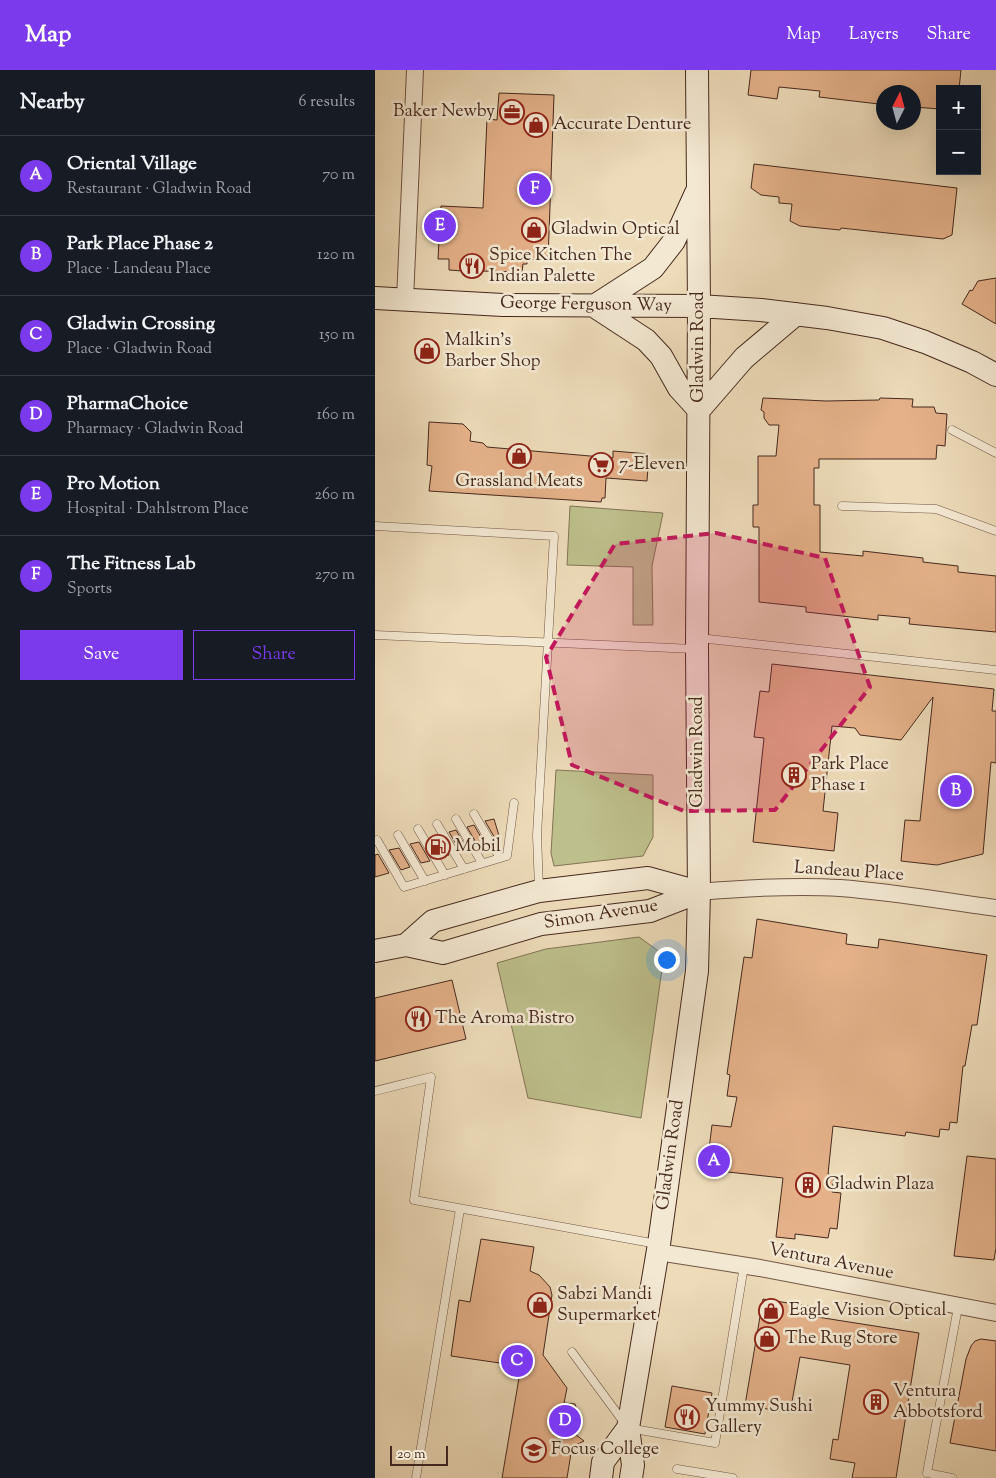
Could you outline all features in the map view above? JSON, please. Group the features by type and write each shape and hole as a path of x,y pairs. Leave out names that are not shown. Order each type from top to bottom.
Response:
{"main road":[{"name":"Gladwin Road","path":"631,1478 633,1465 628,1428 658,1248 697,972 699,892 697,644 699,306 697,70"},
{"path":"698,188 674,241 653,268 594,306 646,340 661,356 679,388 699,410 744,358 796,314"},
{"name":"George Ferguson Way","path":"375,298 503,305 699,306 796,314 883,328 925,342 972,362 996,375"},
{"name":"Simon Avenue","path":"406,945 433,921 539,891 647,878 699,892"},
{"name":"Simon Avenue","path":"375,951 406,945 443,953 541,924 650,911 699,892"},
{"name":"Gladwin Road","path":"601,1478 603,1462 628,1428"}],"street":[{"path":"405,300 415,70"},
{"name":"Landeau Place","path":"699,892 805,887 841,888 996,908"},
{"name":"Ventura Avenue","path":"658,1248 996,1313"}],"lane":[{"path":"952,430 996,453"},
{"path":"842,506 936,509 996,531"},
{"path":"375,526 554,536 537,836 539,891"},
{"path":"375,635 548,642 697,644 996,670"},
{"path":"377,840 404,888 507,856 513,804"},
{"path":"475,814 500,858"},
{"path":"457,819 482,864"},
{"path":"437,824 463,869"},
{"path":"418,830 445,875"},
{"path":"398,835 425,881"},
{"path":"375,1091 431,1077 414,1200 658,1248"},
{"path":"417,1478 461,1209"},
{"path":"572,1352 628,1428 715,1443 744,1266"},
{"path":"952,1478 927,1476 958,1306"},
{"path":"677,1469 733,1478"}],"highlighted area":[{"path":"716,533 825,558 870,687 775,810 684,811 572,765 546,657 615,544"}],"green space":[{"path":"570,506 663,513 652,566 653,625 633,625 633,567 567,565"},
{"path":"556,770 653,775 653,837 643,856 554,866 551,853"},
{"path":"639,937 664,955 641,1118 528,1098 497,963 546,949"}],"building":[{"path":"751,70 961,70 959,85 936,85 936,109 921,108 921,85 876,85 876,104 819,97 820,91 779,87 777,99 748,95"},
{"path":"499,93 554,95 548,261 527,259 527,264 523,264 522,272 481,271 480,274 449,270 449,259 438,259 441,206 483,208 487,119 497,120"},
{"path":"754,164 957,188 952,235 943,239 841,228 840,230 800,226 790,221 792,204 779,203 779,197 761,195 751,188"},
{"path":"996,278 996,324 962,304 978,281"},
{"name":"Malkin's Barber Shop","path":"418,342 437,343 436,360 416,359"},
{"path":"763,398 826,401 879,400 880,398 913,399 912,407 934,407 936,413 947,414 945,446 937,445 936,459 819,459 819,468 814,468 814,505 820,505 820,552 863,556 863,551 923,558 923,562 958,566 958,572 996,576 996,632 909,624 910,618 878,615 878,620 806,612 806,607 759,602 759,527 753,527 753,505 758,505 758,456 776,456 779,425 769,425 764,418 764,412 761,410"},
{"path":"429,422 463,424 471,432 470,441 483,443 487,447 613,458 613,451 649,454 647,481 606,478 605,498 602,498 601,502 429,491 432,466 427,465"},
{"path":"772,664 994,689 992,711 996,711 996,763 991,762 983,854 937,865 901,861 905,820 920,821 933,697 901,740 860,735 855,728 832,726 823,811 838,813 834,851 753,842 764,738 754,737 760,691 769,692"},
{"path":"494,819 500,839 496,840 485,821"},
{"path":"474,825 485,844 478,846 467,827"},
{"path":"456,830 467,849 460,851 449,832"},
{"path":"438,836 449,855 441,857 430,838"},
{"path":"419,842 430,861 421,863 410,844"},
{"path":"399,848 410,867 401,870 389,850"},
{"path":"378,854 389,873 375,877 375,855"},
{"path":"757,919 847,934 846,944 878,948 879,939 987,955 977,1025 972,1025 965,1066 963,1066 957,1123 950,1122 949,1130 940,1129 939,1137 906,1132 905,1136 833,1126 828,1174 834,1175 832,1192 841,1193 837,1229 830,1228 828,1238 795,1234 795,1239 776,1237 783,1178 719,1171 720,1166 707,1165 712,1125 731,1127 737,1097 727,1096 730,1075 727,1074 744,957 752,958"},
{"name":"The Aroma Bistro","path":"452,980 466,1039 375,1061 375,998"},
{"path":"967,1156 996,1159 996,1248 994,1260 954,1256"},
{"path":"481,1239 534,1247 530,1271 539,1275 550,1287 552,1295 543,1355 567,1388 564,1403 575,1404 578,1413 575,1434 584,1441 572,1447 567,1478 502,1478 521,1366 451,1356 459,1300 470,1302"},
{"name":"Ventura Abbotsford","path":"763,1299 813,1307 811,1316 919,1333 896,1478 852,1478 855,1463 830,1459 833,1439 838,1440 850,1365 800,1357 790,1413 745,1405"},
{"path":"981,1339 996,1341 996,1451 950,1443 966,1359 971,1346 975,1341"},
{"name":"Yummy Sushi Gallery","path":"672,1386 712,1393 705,1434 665,1427"}],"place":[{"name":"Baker Newby","path":"512,112"},
{"name":"Accurate Denture","path":"536,125"},
{"name":"The Fitness Lab","path":"535,189"},
{"name":"Pro Motion","path":"440,226"},
{"name":"Gladwin Optical","path":"534,230"},
{"name":"Spice Kitchen The Indian Palette","path":"472,266"},
{"name":"Malkin's Barber Shop","path":"427,351"},
{"name":"Grassland Meats","path":"519,456"},
{"name":"7-Eleven","path":"601,465"},
{"name":"Park Place Phase 1","path":"794,775"},
{"name":"Park Place Phase 2","path":"956,791"},
{"name":"Mobil","path":"438,847"},
{"name":"The Aroma Bistro","path":"418,1019"},
{"name":"Oriental Village","path":"714,1161"},
{"name":"Gladwin Plaza","path":"808,1185"},
{"name":"Sabzi Mandi Supermarket","path":"540,1305"},
{"name":"Eagle Vision Optical","path":"771,1311"},
{"name":"The Rug Store","path":"767,1339"},
{"name":"Gladwin Crossing","path":"517,1361"},
{"name":"Ventura Abbotsford","path":"876,1402"},
{"name":"Yummy Sushi Gallery","path":"687,1417"},
{"name":"PharmaChoice","path":"565,1421"},
{"name":"Focus College","path":"534,1450"}]}
